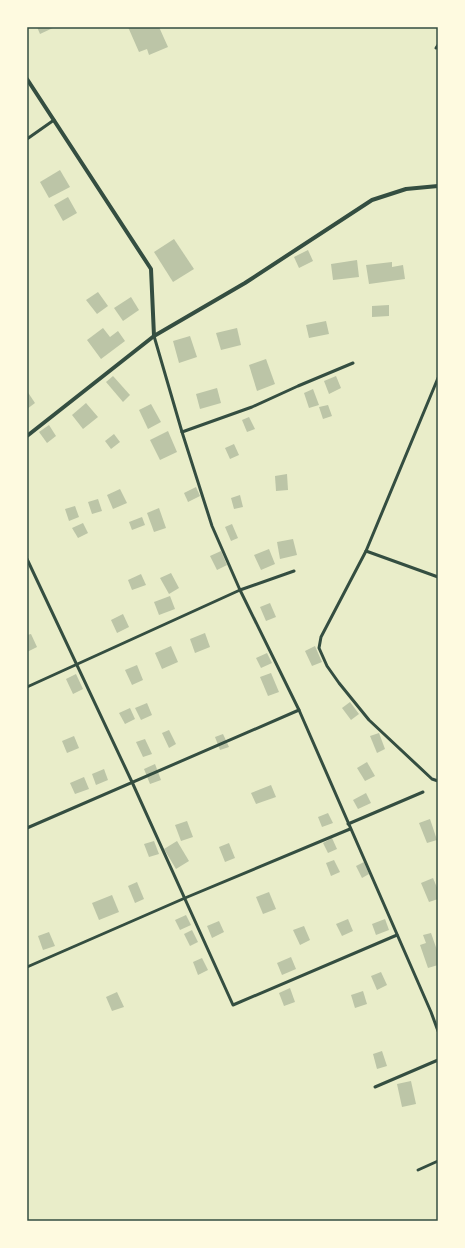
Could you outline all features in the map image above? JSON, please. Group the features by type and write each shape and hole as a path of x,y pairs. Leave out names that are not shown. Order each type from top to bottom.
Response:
{"street":[{"path":"27,79 151,269 154,336"},
{"path":"27,436 154,336 245,283 372,200 406,189 438,186"}],"lane":[{"path":"27,139 54,120"},
{"path":"154,336 182,432 212,526 240,590 299,710 438,1031"},
{"path":"182,432 252,407 353,363"},
{"path":"438,378 366,551 321,637 319,648 327,666 339,683 370,720 432,779 438,781"},
{"path":"366,551 438,577"},
{"path":"27,559 132,782 233,1005 397,935"},
{"path":"27,687 240,590 294,572"},
{"path":"27,828 299,710"},
{"path":"348,824 422,792"},
{"path":"27,967 185,898 350,829"},
{"path":"375,1087 438,1060"},
{"path":"418,1170 438,1161"}],"building":[{"path":"37,27 55,27 40,34"},
{"path":"128,27 159,27 168,47 149,55 147,49 139,52"},
{"path":"60,170 70,187 49,198 40,182"},
{"path":"68,197 77,213 63,221 54,205"},
{"path":"174,239 194,269 173,282 154,252"},
{"path":"308,250 313,261 299,268 294,257"},
{"path":"357,260 359,277 333,280 331,264"},
{"path":"392,262 392,267 403,265 405,279 369,284 366,265"},
{"path":"98,292 108,306 97,314 86,300"},
{"path":"131,297 139,310 123,321 114,308"},
{"path":"389,305 389,316 372,317 372,306"},
{"path":"326,321 329,334 309,338 306,325"},
{"path":"103,328 110,337 118,331 125,341 101,359 87,340"},
{"path":"237,328 241,345 221,350 216,333"},
{"path":"190,336 197,357 179,363 173,341"},
{"path":"266,359 275,384 257,391 249,365"},
{"path":"113,376 130,395 123,402 106,382"},
{"path":"336,376 341,388 329,394 324,381"},
{"path":"217,388 221,403 200,409 196,394"},
{"path":"313,389 319,405 309,408 304,393"},
{"path":"27,391 35,403 27,409"},
{"path":"86,403 98,417 83,429 72,415"},
{"path":"151,404 161,422 148,429 139,410"},
{"path":"328,405 332,416 323,419 319,407"},
{"path":"249,417 255,429 247,432 242,420"},
{"path":"49,425 56,436 47,443 39,432"},
{"path":"168,431 177,452 160,460 150,440"},
{"path":"114,434 120,442 111,449 105,441"},
{"path":"234,444 239,455 230,459 225,448"},
{"path":"287,474 288,490 276,491 275,476"},
{"path":"196,487 200,496 188,502 184,493"},
{"path":"120,489 127,503 113,509 107,495"},
{"path":"240,495 243,507 234,509 231,498"},
{"path":"98,499 102,511 92,514 88,502"},
{"path":"75,506 79,517 69,521 65,509"},
{"path":"159,508 166,528 154,532 147,513"},
{"path":"142,517 145,525 132,530 129,522"},
{"path":"83,523 88,533 78,538 72,528"},
{"path":"232,524 238,538 231,541 225,527"},
{"path":"293,539 297,555 280,559 277,542"},
{"path":"269,549 275,564 261,570 254,555"},
{"path":"221,551 227,565 217,570 210,556"},
{"path":"171,573 179,588 169,594 160,578"},
{"path":"141,574 146,585 132,590 128,580"},
{"path":"170,596 175,609 159,615 154,602"},
{"path":"270,603 276,617 266,621 260,607"},
{"path":"123,614 129,627 117,633 111,620"},
{"path":"205,633 210,647 195,653 190,639"},
{"path":"31,634 37,647 27,652 27,635"},
{"path":"171,646 178,662 162,669 155,653"},
{"path":"315,646 322,662 312,666 305,651"},
{"path":"267,653 272,663 261,668 256,658"},
{"path":"137,665 143,680 132,685 125,670"},
{"path":"271,673 279,692 268,696 260,677"},
{"path":"76,674 83,689 73,694 66,679"},
{"path":"350,702 359,714 351,720 342,708"},
{"path":"147,703 152,715 141,720 135,708"},
{"path":"130,708 135,719 125,724 119,713"},
{"path":"169,730 176,744 169,748 162,733"},
{"path":"379,733 385,749 377,753 370,736"},
{"path":"223,734 229,747 220,750 215,737"},
{"path":"74,736 79,748 67,753 62,741"},
{"path":"145,739 152,754 143,757 136,742"},
{"path":"367,762 375,776 365,781 357,768"},
{"path":"155,764 161,780 150,784 144,769"},
{"path":"104,769 108,780 96,785 92,774"},
{"path":"84,777 89,789 75,794 70,783"},
{"path":"271,785 276,797 256,804 251,793"},
{"path":"366,793 371,803 358,809 353,800"},
{"path":"328,813 333,823 322,827 318,817"},
{"path":"430,819 437,840 427,843 419,823"},
{"path":"187,821 193,837 181,841 175,825"},
{"path":"332,838 337,849 328,853 323,843"},
{"path":"154,841 159,854 149,857 144,844"},
{"path":"177,841 189,861 176,869 164,849"},
{"path":"229,843 235,858 225,862 219,847"},
{"path":"334,860 340,872 331,876 326,863"},
{"path":"364,862 369,874 362,878 356,866"},
{"path":"433,878 438,890 438,899 429,902 421,883"},
{"path":"137,882 144,899 135,903 128,886"},
{"path":"269,892 276,909 263,914 256,897"},
{"path":"112,895 119,912 99,920 92,903"},
{"path":"186,915 191,925 180,930 175,920"},
{"path":"348,919 353,931 342,936 336,924"},
{"path":"385,919 389,930 376,935 372,924"},
{"path":"219,921 224,932 212,938 207,926"},
{"path":"304,926 310,940 300,945 293,930"},
{"path":"192,930 198,942 190,946 184,934"},
{"path":"49,932 55,946 43,950 38,936"},
{"path":"431,933 438,953 438,965 428,968 420,945 426,943 423,935"},
{"path":"291,957 296,969 282,975 277,963"},
{"path":"202,958 208,970 198,975 193,962"},
{"path":"381,972 387,985 377,990 371,976"},
{"path":"290,988 295,1002 284,1006 279,993"},
{"path":"363,991 367,1004 355,1008 351,995"},
{"path":"117,992 124,1007 112,1011 106,997"},
{"path":"382,1051 387,1066 377,1069 373,1054"},
{"path":"411,1081 416,1104 402,1107 397,1084"}]}
